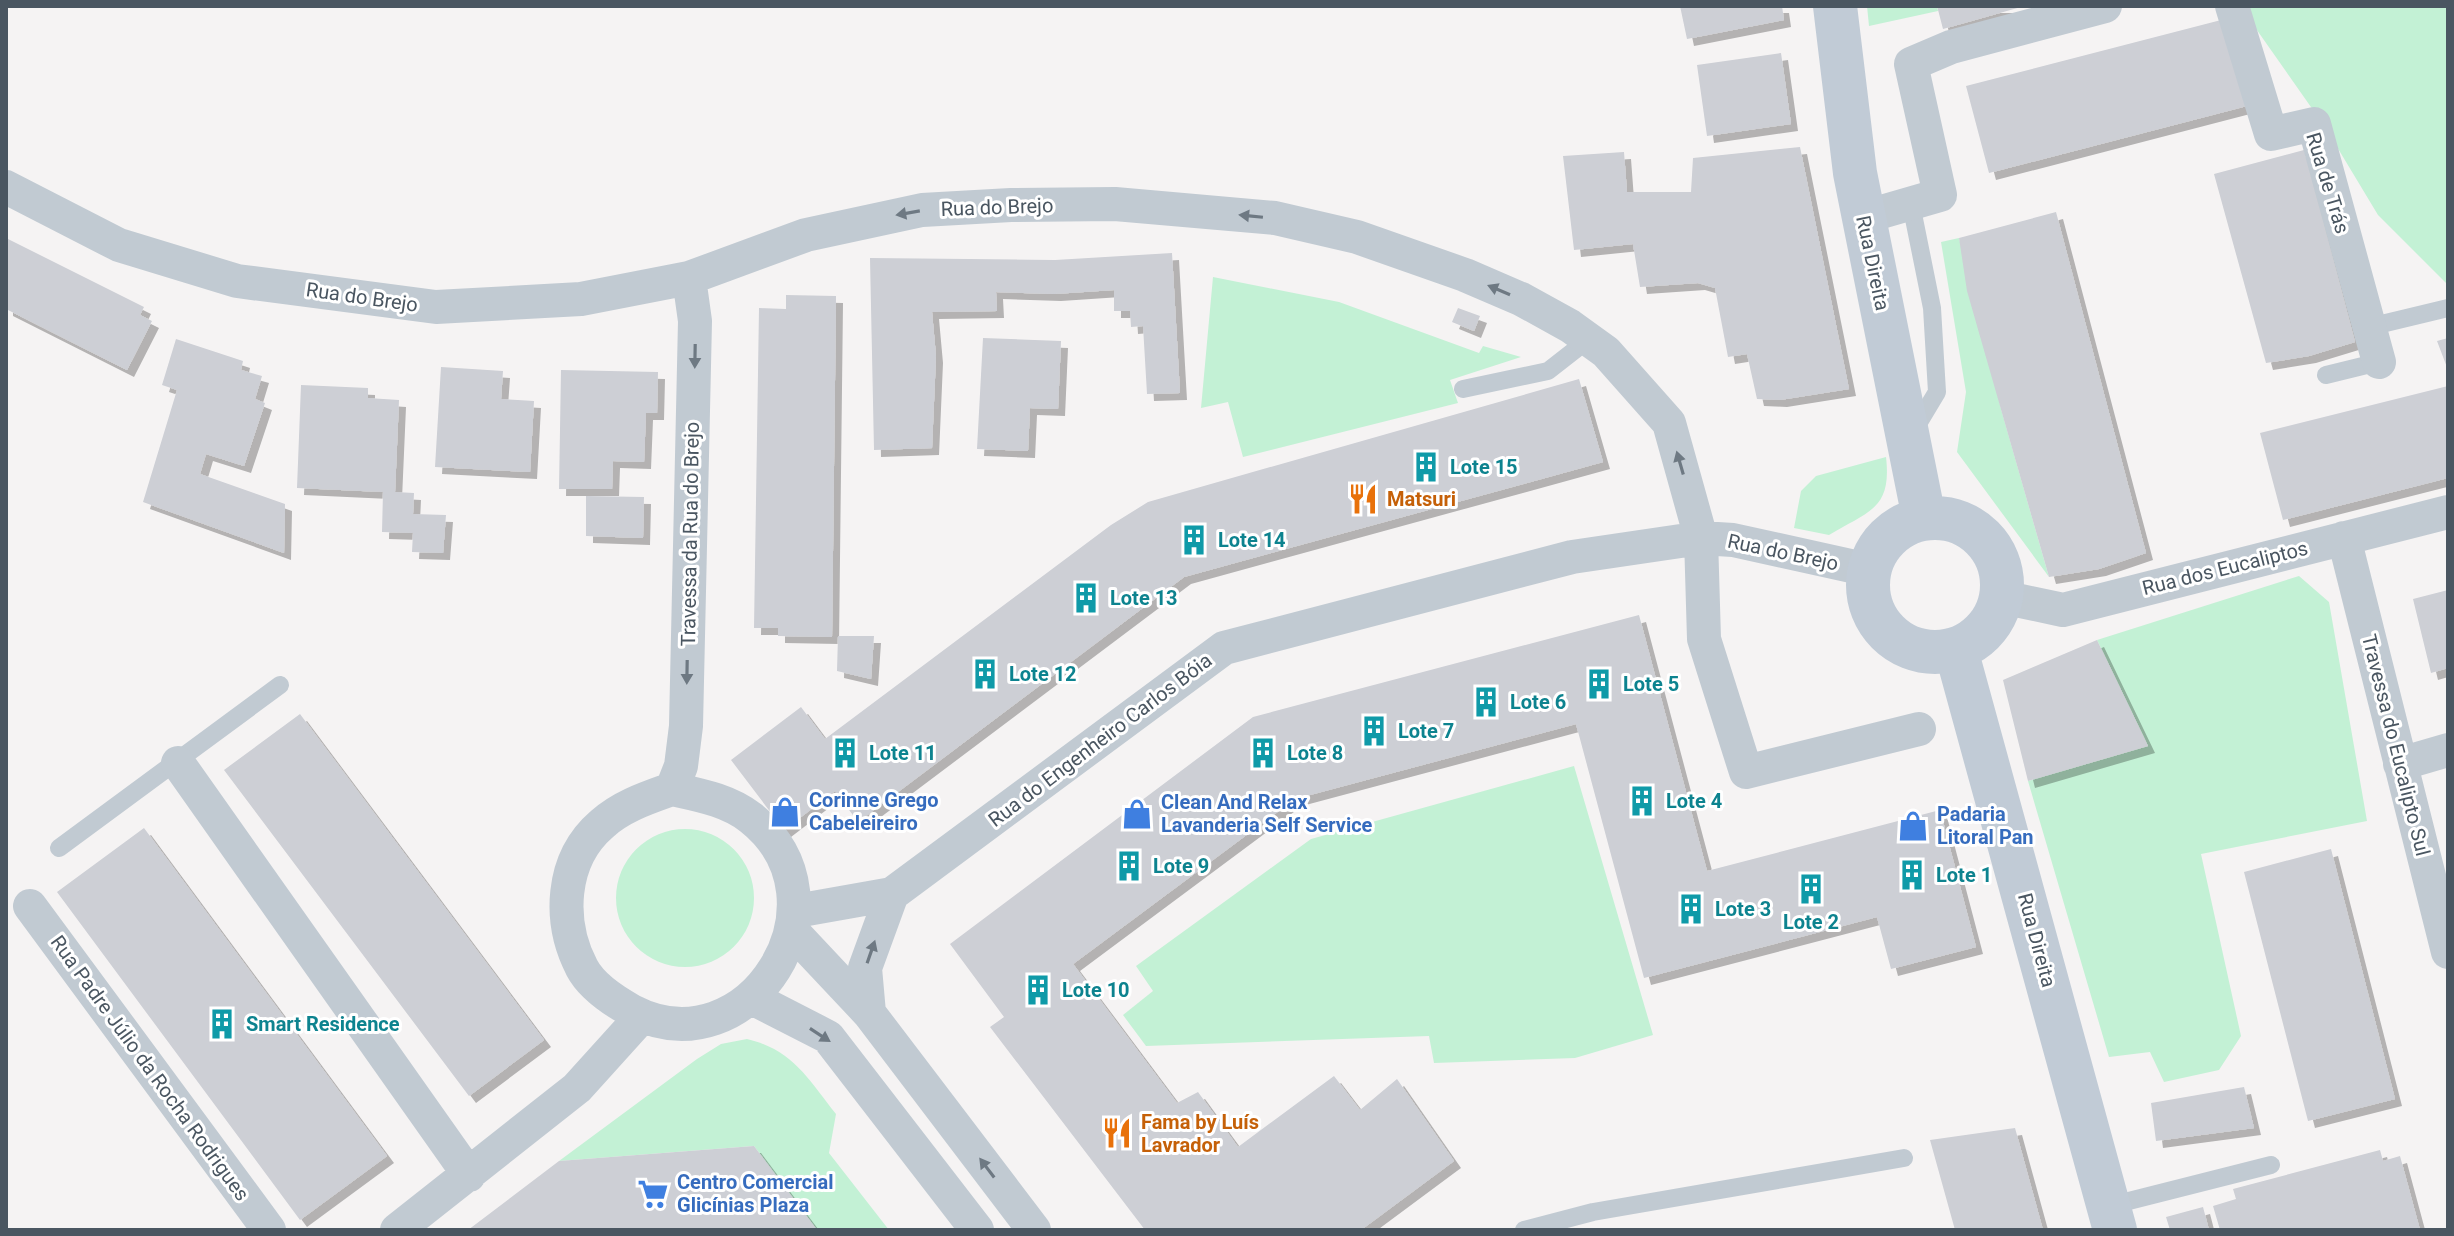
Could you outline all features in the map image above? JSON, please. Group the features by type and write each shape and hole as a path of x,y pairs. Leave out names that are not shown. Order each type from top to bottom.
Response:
{"main road":[{"name":"Rua Direita","path":"1835,6 1855,173 1924,518"},
{"path":"1924,518 1946,519 1966,526 1984,538 1996,556 2002,576 2002,597 1986,630 1956,650 1933,653 1912,649 1892,638 1877,622 1869,601 1869,570 1885,538 1903,525 1924,518"},
{"name":"Rua Direita","path":"1956,650 2112,1218"}],"street":[{"name":"Rua de Trás","path":"2232,6 2271,134 2314,124 2379,362"},
{"path":"1864,217 1940,195 1911,64 1951,47 2086,9"},
{"name":"Rua do Brejo","path":"6,187 119,245 253,283 436,307 581,299 689,278 806,235 868,219 922,210 1115,204 1275,218 1357,237 1521,299 1589,339 1606,352 1669,423 1701,538 1733,540 1869,570"},
{"name":"Travessa da Rua do Brejo","path":"672,789 681,766 686,726 695,321 689,278"},
{"name":"Rua dos Eucaliptos","path":"2002,597 2063,610 2448,512"},
{"path":"1701,538 1704,639 1746,772 1919,729"},
{"name":"Rua do Engenheiro Carlos Bóia","path":"794,921 892,894 1224,648 1572,557 1701,538"},
{"name":"Travessa do Eucalipto Sul","path":"2344,538 2448,952"},
{"path":"2400,764 2448,750"},
{"path":"178,763 469,1175"},
{"path":"672,789 714,798 749,816 771,837 789,871 794,921 775,974 752,998 716,1017 681,1023 642,1016 612,1000 584,972 568,937 566,897 577,857 601,824 630,805 672,789"},
{"path":"869,1013 865,968 892,894"},
{"name":"Rua Padre Júlio da Rocha Rodrigues","path":"30,906 269,1230"},
{"path":"794,921 869,1013 1034,1230"},
{"path":"752,998 828,1037 977,1230"},
{"path":"397,1230 577,1088 642,1016"}],"lane":[{"path":"1908,441 1937,392 1932,308 1911,204"},
{"path":"2369,327 2448,308"},
{"path":"1463,389 1548,371 1589,339"},
{"path":"2326,375 2379,362"},
{"path":"59,848 280,685"},
{"path":"1524,1230 1593,1212 1904,1158"},
{"path":"2112,1218 2271,1165"}],"green space":[{"path":"1867,6 1937,6 1938,11 1869,26"},
{"path":"2240,6 2448,6 2448,285 2378,215 2325,127"},
{"path":"1959,238 2001,409 2049,577 1957,452 1966,392 1941,242"},
{"path":"1213,277 1339,302 1479,353 1483,346 1521,357 1450,380 1458,403 1243,457 1228,402 1201,408"},
{"path":"1886,457 1885,488 1875,506 1866,513 1829,535 1794,528 1801,491 1816,476"},
{"path":"2299,576 2329,602 2367,821 2201,854 2241,1036 2219,1070 2164,1082 2150,1052 2109,1057 2028,781 2148,746 2097,640"},
{"path":"1574,766 1653,1035 1575,1058 1434,1063 1429,1036 1146,1046 1123,1015 1153,991 1136,966 1311,839"},
{"path":"685,829 711,834 734,849 749,872 754,898 749,924 734,947 711,962 685,967 659,962 636,947 621,924 616,898 621,872 636,849 659,834"},
{"path":"747,1039 788,1058 836,1114 829,1153 889,1230 817,1230 754,1146 559,1161 697,1059 721,1044"}],"building":[{"path":"1680,6 1782,6 1784,20 1687,39"},
{"path":"1937,6 2020,6 2021,7 1943,29"},
{"path":"2225,19 2247,106 1989,173 1966,86"},
{"path":"1781,53 1791,124 1707,136 1697,65"},
{"path":"1800,147 1849,389 1780,400 1757,399 1747,354 1728,357 1715,288 1698,283 1640,287 1633,244 1574,250 1563,156 1624,152 1627,192 1691,192 1693,158"},
{"path":"2304,150 2355,342 2309,356 2266,363 2214,174"},
{"path":"2056,212 2146,553 2099,569 2049,577 1967,291 1959,238"},
{"path":"6,238 144,307 140,315 152,321 127,370 6,309"},
{"path":"1172,253 1180,393 1147,394 1143,326 1131,327 1130,311 1114,311 1114,290 1054,294 996,292 997,311 932,312 936,356 932,448 874,450 870,258 1055,260"},
{"path":"786,295 836,296 832,637 778,636 778,628 754,628 759,308 786,309"},
{"path":"1458,308 1480,316 1474,331 1452,322"},
{"path":"983,338 1061,341 1058,409 1030,408 1028,451 977,449"},
{"path":"2448,338 2448,370 2437,341"},
{"path":"176,339 243,361 241,370 262,376 255,399 265,403 244,466 206,454 200,474 285,504 284,553 143,502 177,390 162,385"},
{"path":"441,367 503,371 501,399 534,401 530,472 435,467"},
{"path":"561,370 658,372 657,413 646,413 644,462 613,461 612,489 559,489"},
{"path":"1579,379 1603,462 1184,577 858,822 835,791 784,830 731,760 801,707 825,739 1111,525 1148,502"},
{"path":"301,385 368,388 368,398 399,400 395,492 414,493 413,514 446,515 443,553 412,552 413,533 382,532 383,492 297,488"},
{"path":"2448,386 2448,478 2283,520 2260,433"},
{"path":"586,496 644,497 643,538 586,536"},
{"path":"2448,590 2448,668 2431,673 2413,599"},
{"path":"1639,615 1707,871 1940,810 1976,947 1891,969 1877,917 1644,978 1576,724 1295,799 1073,964 1177,1103 1198,1092 1238,1147 1334,1076 1360,1110 1397,1079 1454,1161 1361,1230 1145,1230 990,1027 1004,1017 950,944 1253,717"},
{"path":"838,636 874,636 871,679 837,671"},
{"path":"2097,640 2148,746 2028,781 2003,680"},
{"name":"Smart Residence","path":"300,714 544,1040 469,1096 224,770"},
{"name":"Smart Residence","path":"144,828 387,1156 300,1220 57,892"},
{"path":"2331,849 2395,1099 2308,1121 2244,872"},
{"path":"2244,1087 2254,1128 2156,1141 2151,1103"},
{"path":"2015,1128 2043,1230 1955,1230 1930,1140"},
{"name":"Centro Comercial Glicínias Plaza","path":"754,1146 817,1230 468,1230 559,1161"},
{"path":"2380,1150 2383,1161 2400,1156 2420,1230 2220,1230 2213,1206 2236,1199 2233,1189"},
{"path":"2203,1207 2209,1230 2170,1230 2166,1217"}],"place":[{"name":"Lote 15","path":"1426,467"},
{"name":"Matsuri","path":"1363,499"},
{"name":"Lote 14","path":"1194,540"},
{"name":"Lote 13","path":"1086,598"},
{"name":"Lote 12","path":"985,674"},
{"name":"Lote 5","path":"1599,684"},
{"name":"Lote 6","path":"1486,702"},
{"name":"Lote 7","path":"1374,731"},
{"name":"Lote 11","path":"845,753"},
{"name":"Lote 8","path":"1263,753"},
{"name":"Lote 4","path":"1642,801"},
{"name":"Corinne Grego Cabeleireiro","path":"785,812"},
{"name":"Clean And Relax Lavanderia Self Service","path":"1137,814"},
{"name":"Padaria Litoral Pan","path":"1913,826"},
{"name":"Lote 9","path":"1129,866"},
{"name":"Lote 1","path":"1912,875"},
{"name":"Lote 2","path":"1811,889"},
{"name":"Lote 3","path":"1691,909"},
{"name":"Lote 10","path":"1038,990"},
{"name":"Smart Residence","path":"222,1024"},
{"name":"Fama by Luís Lavrador","path":"1117,1133"},
{"name":"Centro Comercial Glicínias Plaza","path":"653,1194"}]}
